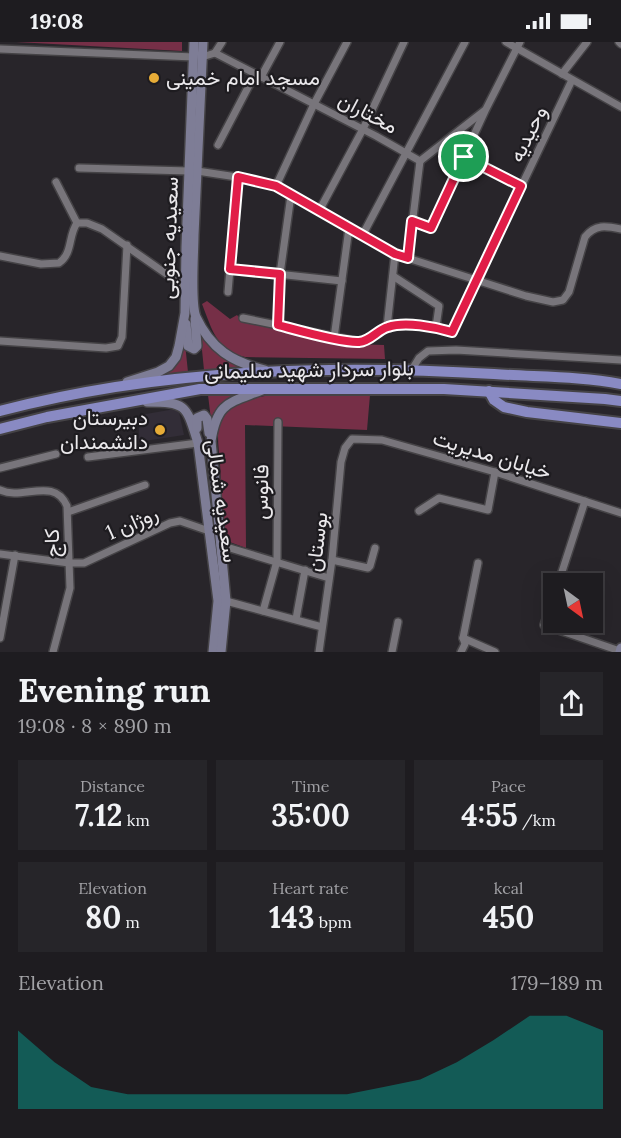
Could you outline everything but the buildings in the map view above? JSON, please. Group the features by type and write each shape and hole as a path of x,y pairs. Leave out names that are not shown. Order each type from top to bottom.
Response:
{"highway":[{"name":"بلوار سردار شهید سلیمانی","path":"0,411 44,400 108,389 197,376 271,371 445,371 621,384"},
{"path":"545,378 550,386 545,395"},
{"path":"580,380 576,385 585,397"},
{"name":"بلوار سردار شهید سلیمانی","path":"0,429 47,417 200,389 444,389 585,397 621,402"},
{"path":"489,392 504,407 527,412 621,423"}],"main road":[{"name":"سعیدیه جنوبی","path":"194,42 198,57"},
{"name":"سعیدیه جنوبی","path":"203,42 198,57 193,171 184,287 190,314 211,341 229,357 241,363 271,371"},
{"name":"سعیدیه جنوبی","path":"108,389 159,372 169,366 176,357 190,314 193,282 193,171"},
{"name":"سعیدیه شمالی","path":"221,652 226,601 211,441 215,418 222,408 232,401 268,388"},
{"name":"سعیدیه شمالی","path":"135,402 178,404 185,408 191,420 198,443 218,601 213,652"},
{"path":"198,443 197,419 202,415 207,419 211,441"}],"street":[{"path":"0,49 198,57 215,53 222,42"},
{"path":"218,145 258,75 280,42"},
{"path":"276,186 314,104 347,42"},
{"path":"319,211 363,129 404,42"},
{"path":"362,236 465,42"},
{"path":"506,42 518,44 562,74 621,107"},
{"path":"562,74 587,42"},
{"path":"412,221 431,228 518,44"},
{"name":"مختاران","path":"215,53 420,161"},
{"name":"وحیدیه","path":"436,327 452,332 572,80"},
{"path":"408,258 420,161 485,111"},
{"path":"464,157 521,186"},
{"path":"79,168 193,171 238,177 276,186 395,254 526,296 553,302 563,300 569,292 585,237 590,231 602,226 621,230"},
{"path":"228,292 238,177"},
{"path":"56,182 77,224"},
{"path":"278,325 280,274 291,195"},
{"path":"0,256 41,264 59,263 67,255 72,231 77,224 84,222 97,226 127,245 184,287"},
{"path":"334,338 349,228"},
{"path":"0,341 115,348 120,344 122,337 127,245"},
{"path":"387,327 395,254"},
{"path":"230,269 342,281"},
{"path":"243,318 361,342 387,327 409,325 436,327 439,306 393,276"},
{"path":"411,371 419,358 428,351 456,350 621,360"},
{"name":"فانوس","path":"263,611 277,561 278,422"},
{"name":"خیابان مدیریت","path":"352,439 382,440 495,472 621,513"},
{"name":"بوستان","path":"319,652 332,560 341,462 345,448 352,439"},
{"path":"88,457 198,443"},
{"path":"0,468 56,454"},
{"path":"419,511 439,498 488,510 495,472"},
{"path":"68,512 145,485"},
{"name":"کاج","path":"0,490 15,493 54,491 64,498 68,512 70,588 53,652"},
{"path":"562,573 585,501"},
{"name":"روژان 1","path":"69,563 84,563 170,523 180,521 209,531"},
{"path":"220,545 329,578"},
{"path":"332,560 368,568 375,548"},
{"path":"0,554 69,563"},
{"path":"0,638 15,555"},
{"path":"461,652 465,644 463,638 478,563"},
{"path":"296,619 305,570"},
{"path":"226,601 322,627"},
{"path":"392,652 398,622"},
{"path":"567,633 620,651"},
{"path":"463,638 495,652"}],"shaded area":[{"path":"16,42 182,42 182,51"},
{"path":"207,301 230,319 237,315 242,321 312,337 348,343 384,345 385,359 245,357 235,354 221,344 216,337 202,304"},
{"path":"200,330 213,350 229,362 245,368 204,370"},
{"path":"184,334 188,372 156,376 170,368 177,360"},
{"path":"242,394 219,406 211,420 208,395"},
{"path":"272,395 370,395 367,430 245,425 246,548 224,538 219,426 224,415 235,405 250,399"},
{"name":"دبیرستان دانشمندان","path":"175,409 179,412 184,435 138,442 140,415"}],"place":[{"name":"مسجد امام خمینی","path":"154,78"},
{"name":"دبیرستان دانشمندان","path":"160,430"}],"route":[{"path":"464,157 521,186 452,332 436,327 409,325 387,327 361,342 278,325 280,274 230,269 238,177 276,186 395,254 408,258 412,221 431,228 464,157"}]}
